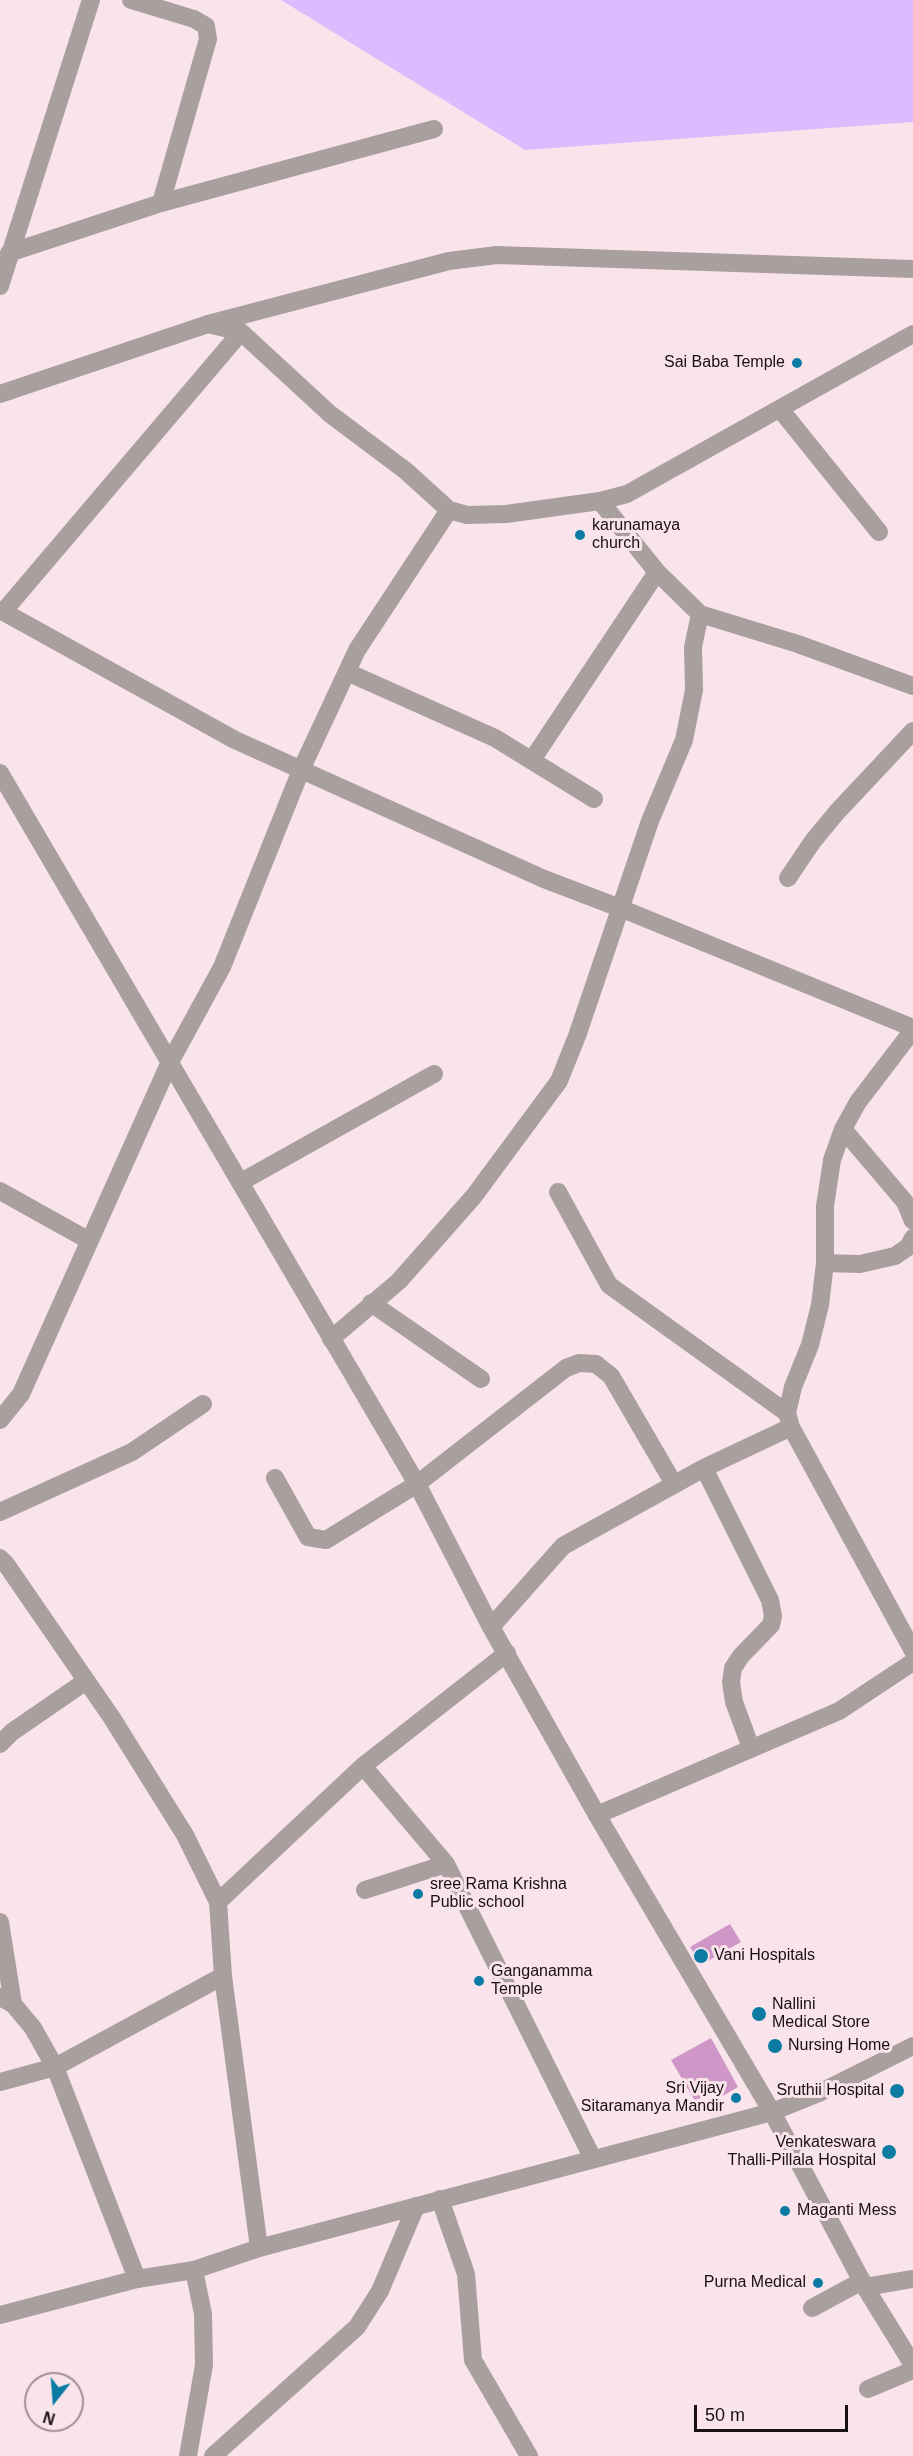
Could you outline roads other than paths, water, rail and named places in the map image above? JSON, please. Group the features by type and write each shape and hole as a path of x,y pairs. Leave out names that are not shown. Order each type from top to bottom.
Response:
{"street":[{"path":"0,286 91,0"},
{"path":"131,0 194,19 206,26 208,39 161,203"},
{"path":"9,253 161,203 434,129"},
{"path":"0,394 208,324 449,261 497,255 913,269"},
{"path":"208,324 241,332 330,414 406,471 449,510 467,515 506,514 600,501 627,494 913,334"},
{"path":"241,332 2,611 236,740 301,770 544,879 913,1029 858,1102 843,1129 832,1160 825,1206 825,1263 820,1305 810,1346 793,1387 789,1420"},
{"path":"780,409 879,532"},
{"path":"600,501 657,572 700,614 798,644 913,686"},
{"path":"0,1420 21,1394 88,1240 169,1064 222,967 301,770 357,650 449,510"},
{"path":"532,760 657,572"},
{"path":"331,1339 399,1281 474,1196 559,1080 577,1036 650,821 684,740 694,690 693,647 700,614"},
{"path":"347,672 495,738 594,799"},
{"path":"788,878 813,841 837,812 913,731"},
{"path":"0,773 417,1484 491,1627 597,1815 772,2112 863,2284 913,2366"},
{"path":"241,1182 434,1074"},
{"path":"843,1129 905,1202 913,1221"},
{"path":"0,1191 88,1240"},
{"path":"558,1192 609,1286 789,1420 913,1651"},
{"path":"825,1263 860,1264 895,1256 908,1247 913,1238"},
{"path":"371,1303 481,1379"},
{"path":"275,1479 308,1537 326,1540 417,1484 566,1368 579,1363 596,1364 611,1376 674,1484"},
{"path":"0,1512 132,1452 202,1404"},
{"path":"491,1627 563,1546 789,1420"},
{"path":"704,1468 770,1600 773,1616 771,1625 741,1656 733,1668 731,1682 734,1702 751,1748"},
{"path":"0,1558 86,1681 185,1835 218,1902 223,1976 259,2248"},
{"path":"218,1902 363,1766 507,1653"},
{"path":"597,1815 839,1711 913,1662"},
{"path":"0,1744 12,1732 86,1681"},
{"path":"363,1766 446,1864 593,2159"},
{"path":"365,1890 446,1864"},
{"path":"0,1922 6,2001 33,2028 55,2067 137,2279"},
{"path":"0,2082 55,2067 223,1976"},
{"path":"0,2315 137,2279 194,2270 259,2248 772,2112 819,2093 913,2046"},
{"path":"440,2199 466,2274 473,2360 529,2456"},
{"path":"213,2456 357,2327 380,2291 416,2206"},
{"path":"188,2456 204,2365 203,2314 194,2270"},
{"path":"812,2308 863,2284 913,2279"},
{"path":"868,2389 913,2370"}],"place":[{"name":"Sai Baba Temple","path":"797,363"},
{"name":"karunamaya church","path":"580,535"},
{"name":"sree Rama Krishna Public school","path":"418,1894"},
{"name":"Vani Hospitals","path":"701,1956"},
{"name":"Ganganamma Temple","path":"479,1981"},
{"name":"Nallini Medical Store","path":"759,2014"},
{"name":"Nursing Home","path":"775,2046"},
{"name":"Sruthii Hospital","path":"897,2091"},
{"name":"Sri Vijay Sitaramanya Mandir","path":"736,2098"},
{"name":"Venkateswara Thalli-Pillala Hospital","path":"889,2152"},
{"name":"Maganti Mess","path":"785,2211"},
{"name":"Purna Medical","path":"818,2283"}]}
